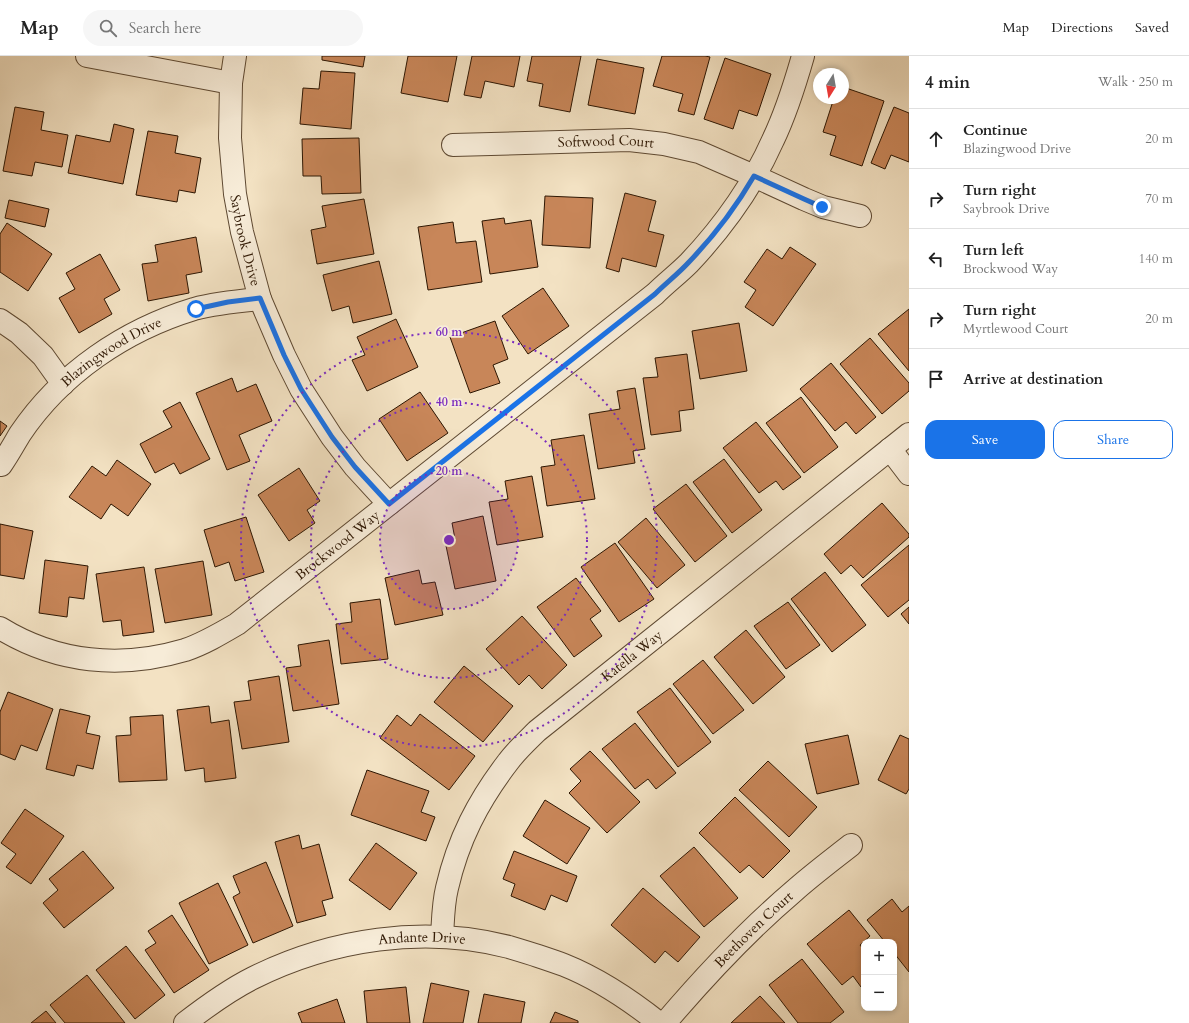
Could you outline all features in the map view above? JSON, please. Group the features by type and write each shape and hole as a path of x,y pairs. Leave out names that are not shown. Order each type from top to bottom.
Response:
{"street":[{"path":"87,56 232,83"},
{"name":"Saybrook Drive","path":"234,56 230,138 235,194 242,232 260,298 284,355 301,389 332,437 389,504"},
{"name":"Brockwood Way","path":"0,628 17,638 53,653 110,661 148,659 185,650 203,643 237,624 655,294 688,263 718,229 744,193 774,140 794,86 803,56"},
{"name":"Softwood Court","path":"453,145 629,140 664,144 699,152 822,207 860,216"},
{"name":"Blazingwood Drive","path":"1,465 21,433 41,407 80,369 106,350 135,333 164,319 196,309 228,302 260,298"},
{"path":"0,320 19,333 43,356 63,384"},
{"name":"Katella Way","path":"442,937 447,890 458,850 474,812 509,761 537,731 909,434"},
{"path":"890,450 909,474"},
{"name":"Beethoven Court","path":"665,1023 740,941 794,891 851,845"},
{"name":"Andante Drive","path":"185,1023 219,998 252,978 288,962 324,950 362,942 400,938 442,937 471,940 509,947 564,965 599,982 625,998 659,1023"}],"building":[{"path":"322,56 365,56 363,67 322,60"},
{"path":"408,56 457,56 448,102 401,93"},
{"path":"472,56 520,56 514,87 485,81 481,98 464,95"},
{"path":"532,56 581,56 570,112 539,106 543,84 527,81"},
{"path":"662,56 710,57 694,115 678,111 683,94 653,86"},
{"path":"725,58 771,74 757,116 739,110 733,129 704,119"},
{"path":"597,59 644,68 635,114 588,105"},
{"path":"321,71 355,73 351,129 300,124 303,88 319,89"},
{"path":"849,89 884,101 862,166 830,155 836,136 823,132 832,104 849,104"},
{"path":"15,107 44,112 41,130 68,135 62,167 35,162 32,176 3,171"},
{"path":"894,107 909,113 909,162 891,155 885,169 871,163"},
{"path":"114,124 134,129 123,184 68,173 76,135 110,142"},
{"path":"148,131 178,136 175,153 201,158 195,193 179,190 177,202 136,195"},
{"path":"359,138 361,193 322,194 321,176 303,176 302,139"},
{"path":"625,193 656,201 648,231 664,235 656,267 622,258 619,272 606,268"},
{"path":"545,196 593,198 590,248 542,245"},
{"path":"364,199 374,254 317,264 311,230 326,227 322,206"},
{"path":"9,200 49,209 45,227 5,218"},
{"path":"504,218 505,224 531,220 538,267 490,274 482,221"},
{"path":"453,222 456,243 476,241 482,282 428,290 418,227"},
{"path":"7,223 52,254 28,291 0,272 0,234"},
{"path":"196,237 202,272 186,275 189,293 148,301 142,264 158,262 155,245"},
{"path":"790,247 816,264 773,326 745,307 756,290 744,282 767,249 782,259"},
{"path":"100,254 120,290 104,299 112,314 79,333 59,298 75,289 66,273"},
{"path":"379,261 392,314 353,323 349,306 332,311 323,275"},
{"path":"543,288 569,326 528,354 502,316"},
{"path":"909,309 909,371 878,334"},
{"path":"396,319 418,367 367,391 352,360 365,355 357,337"},
{"path":"495,321 508,359 493,365 500,383 470,393 450,337"},
{"path":"739,323 747,371 700,379 692,331"},
{"path":"870,338 909,383 909,391 882,414 840,364"},
{"path":"687,354 694,409 679,411 681,431 651,435 643,378 658,377 655,358"},
{"path":"831,363 876,417 856,434 846,422 835,431 800,389"},
{"path":"232,378 237,392 256,384 272,421 239,435 250,461 227,470 196,393"},
{"path":"635,388 645,449 633,451 635,463 598,469 589,414 620,409 617,391"},
{"path":"420,392 448,433 407,461 379,419"},
{"path":"801,397 838,447 804,473 766,423"},
{"path":"180,402 210,459 180,474 174,463 155,473 140,444 172,427 163,411"},
{"path":"0,421 7,426 0,436"},
{"path":"756,422 801,477 783,490 776,481 759,493 723,448"},
{"path":"584,435 595,499 547,506 541,467 555,465 551,440"},
{"path":"724,459 762,510 732,533 693,482"},
{"path":"117,460 151,484 128,516 111,504 101,519 69,497 92,466 106,476"},
{"path":"299,468 320,501 307,510 315,523 289,541 258,495"},
{"path":"532,476 543,537 497,545 489,502 508,499 505,481"},
{"path":"686,484 727,536 695,562 653,509"},
{"path":"882,503 909,534 909,537 863,578 851,565 841,574 824,554"},
{"path":"483,516 496,581 455,589 445,541 455,539 452,523"},
{"path":"246,517 264,572 235,581 229,562 215,567 204,530"},
{"path":"646,518 685,565 657,588 618,542"},
{"path":"0,524 33,531 24,579 0,575"},
{"path":"615,543 654,599 619,622 581,567"},
{"path":"909,545 909,600 888,617 861,585"},
{"path":"45,560 88,566 84,599 69,597 67,617 39,613"},
{"path":"203,561 212,615 165,623 155,569"},
{"path":"144,567 154,632 123,636 121,620 103,622 96,574"},
{"path":"419,570 422,584 435,582 443,615 395,625 385,578"},
{"path":"825,572 866,625 832,652 791,599"},
{"path":"576,578 601,611 590,619 602,636 574,657 537,607"},
{"path":"380,599 388,659 341,664 336,624 352,622 350,603"},
{"path":"788,602 820,645 786,669 754,626"},
{"path":"909,607 909,624 901,614"},
{"path":"522,616 567,665 542,689 529,675 519,685 486,649"},
{"path":"746,630 785,677 753,704 714,657"},
{"path":"329,640 339,704 293,711 286,668 301,666 298,645"},
{"path":"703,660 744,710 713,734 673,684"},
{"path":"464,666 513,706 483,742 434,702"},
{"path":"279,676 289,742 242,749 234,702 251,700 248,681"},
{"path":"670,688 711,742 678,767 637,712"},
{"path":"8,692 53,709 37,751 21,745 15,760 0,754 0,712"},
{"path":"209,706 211,723 229,720 236,778 205,782 204,768 185,771 177,710"},
{"path":"60,709 90,716 86,733 100,736 93,769 77,765 74,776 46,769"},
{"path":"420,714 475,756 449,790 380,738 397,715 411,726"},
{"path":"163,715 167,780 119,782 116,736 131,735 130,717"},
{"path":"635,723 676,773 656,789 648,779 635,789 602,749"},
{"path":"848,735 859,784 817,794 805,744"},
{"path":"900,735 909,739 909,789 906,794 878,780"},
{"path":"590,751 640,802 607,833 569,793 581,781 570,769"},
{"path":"768,761 817,807 789,837 739,790"},
{"path":"367,770 429,791 421,812 435,817 426,841 351,815"},
{"path":"735,797 790,851 763,878 749,865 740,873 699,833"},
{"path":"545,800 590,828 567,864 523,836"},
{"path":"25,809 64,836 31,884 6,867 16,854 1,843"},
{"path":"299,835 302,849 319,844 333,898 322,901 326,915 297,923 275,842"},
{"path":"376,843 417,873 390,910 349,880"},
{"path":"694,847 738,898 704,927 660,876"},
{"path":"83,851 114,888 64,928 43,903 58,890 49,879"},
{"path":"514,851 577,876 567,902 551,895 545,910 511,896 515,884 503,879"},
{"path":"266,862 293,926 253,943 233,897 240,893 233,876"},
{"path":"218,883 248,945 209,964 179,903"},
{"path":"643,888 700,937 678,962 665,951 655,963 611,925"},
{"path":"892,899 902,912 909,906 909,972 897,957 897,939 883,939 867,920"},
{"path":"849,910 870,936 867,939 861,939 861,987 853,976 842,985 807,944"},
{"path":"172,915 209,970 174,993 145,950 156,943 148,931"},
{"path":"126,946 165,995 135,1019 96,970"},
{"path":"802,959 844,1012 830,1023 798,1023 769,985"},
{"path":"87,975 125,1023 65,1023 50,1005"},
{"path":"431,983 469,991 463,1023 423,1023"},
{"path":"406,987 410,1023 367,1023 364,991"},
{"path":"484,994 525,1002 521,1023 478,1023"},
{"path":"760,996 785,1023 731,1023"},
{"path":"337,999 345,1023 302,1023 298,1013"},
{"path":"46,1011 56,1023 31,1023"},
{"path":"555,1012 578,1021 578,1023 550,1023"}],"route":[{"path":"196,309 228,302 260,298 284,355 301,389 332,437 355,467 389,504 655,294 688,263 718,229 744,193 754,176 822,207"}]}
